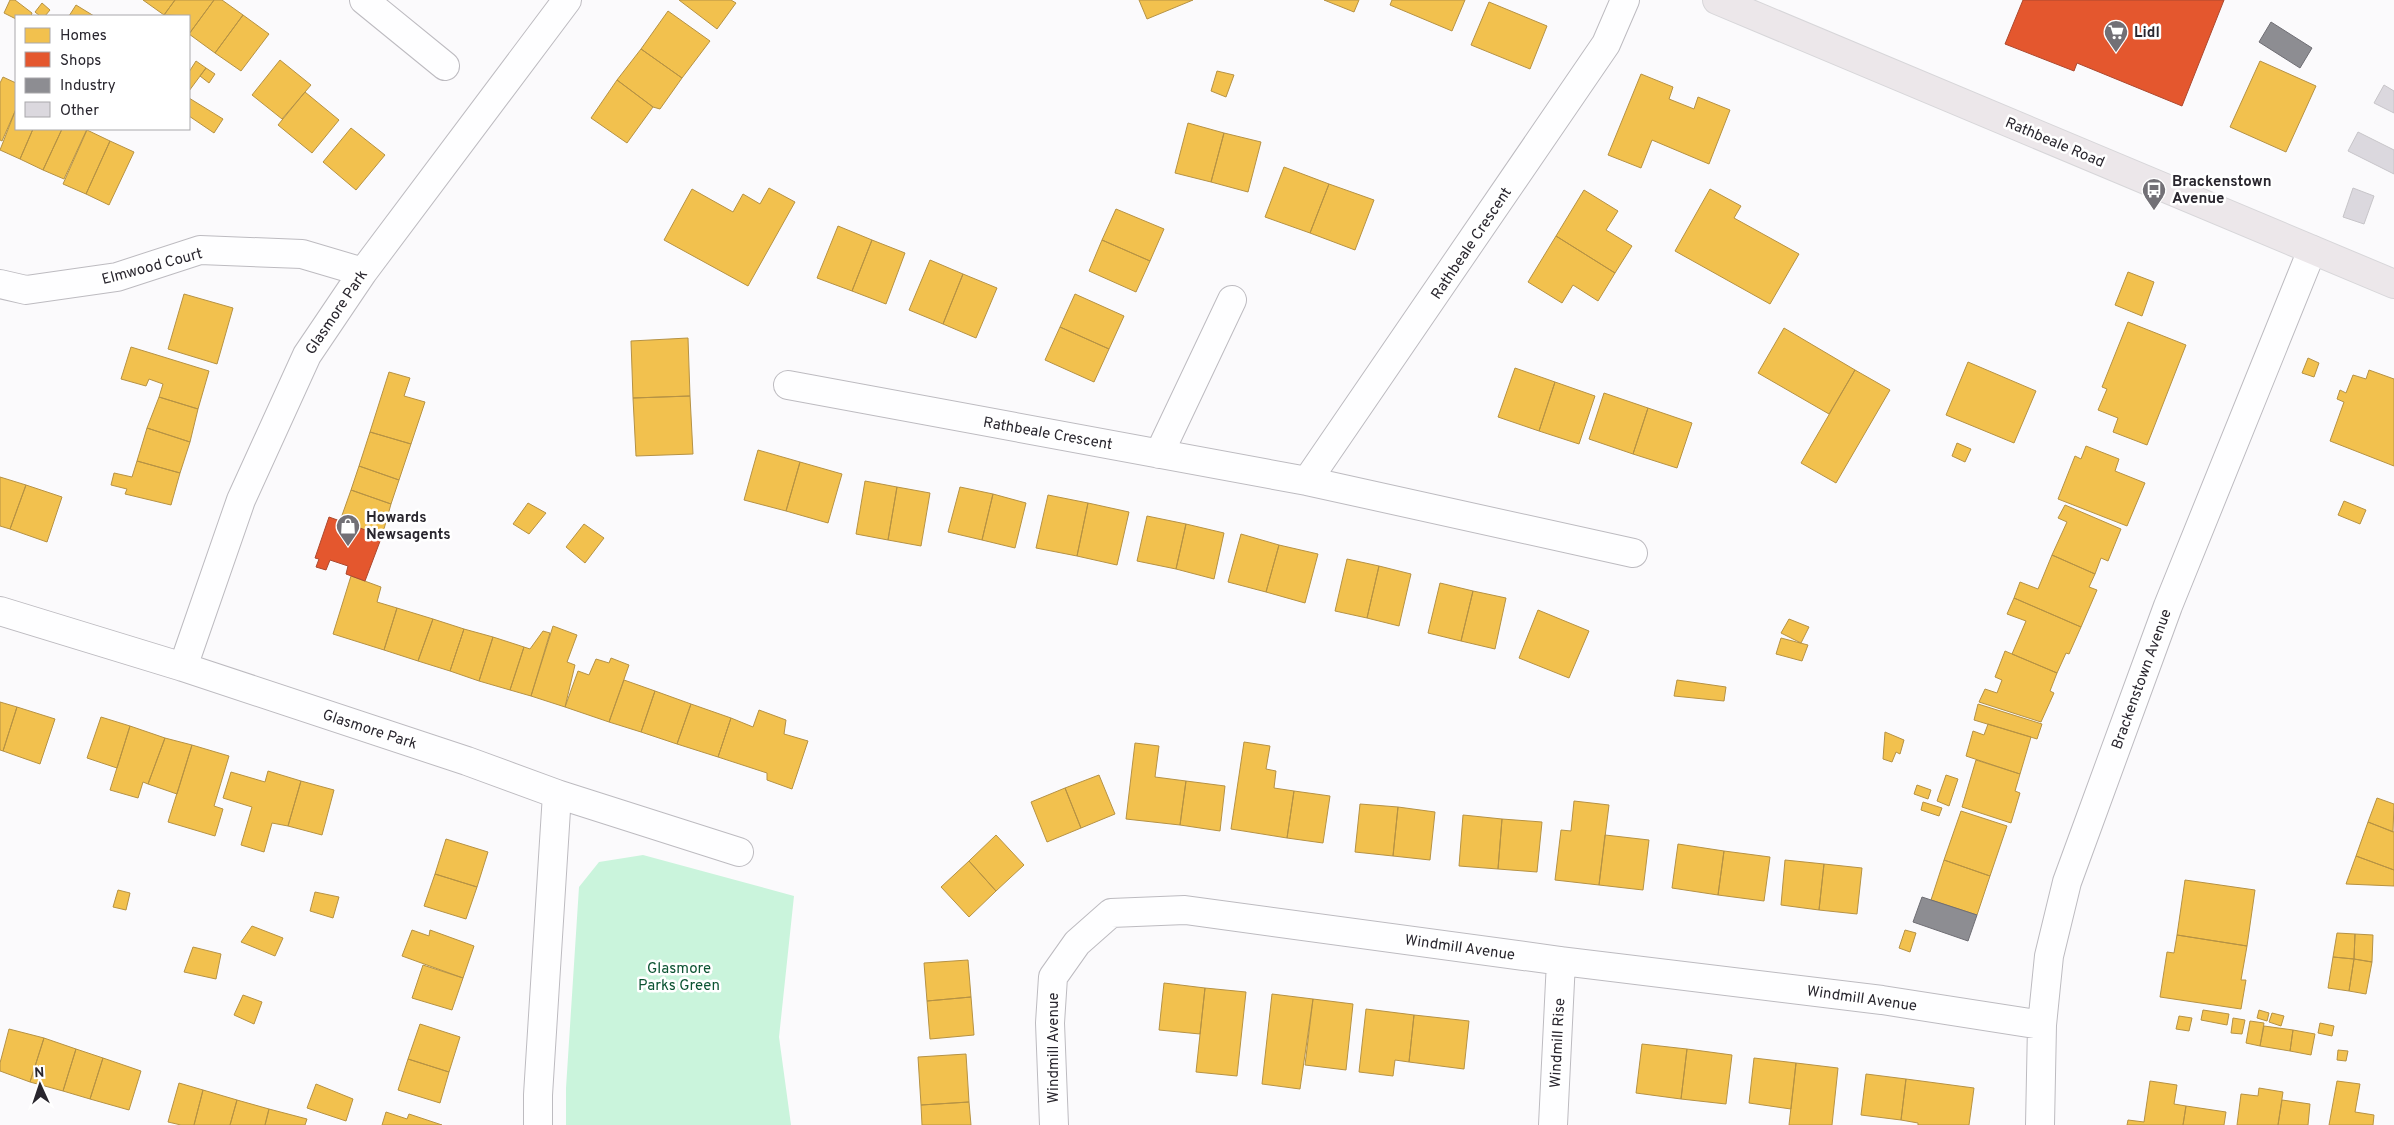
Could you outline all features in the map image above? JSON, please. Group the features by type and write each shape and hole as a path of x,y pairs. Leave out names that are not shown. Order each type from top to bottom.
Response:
{"main road":[{"name":"Rathbeale Road","path":"1717,0 2394,284"}],"street":[{"path":"364,0 445,66"},
{"name":"Glasmore Park","path":"183,667 241,500 303,364 363,272 567,0"},
{"name":"Rathbeale Crescent","path":"1307,481 1606,44 1625,0"},
{"name":"Elmwood Court","path":"0,284 26,290 117,277 200,250 302,254 363,272"},
{"name":"Brackenstown Avenue","path":"2040,1125 2042,1025 2049,956 2067,882 2168,606 2312,250"},
{"path":"1159,454 1232,300"},
{"name":"Rathbeale Crescent","path":"788,385 1307,481 1633,553"},
{"name":"Glasmore Park","path":"0,611 183,667 467,761 557,794 739,852"},
{"path":"538,1125 538,1085 557,794"},
{"name":"Windmill Avenue","path":"1054,1125 1050,1023 1053,977 1077,943 1111,913 1184,910 1561,961 1882,1000 2042,1025"},
{"name":"Windmill Rise","path":"1554,1125 1561,961"}],"green space":[{"name":"Glasmore Parks Green","path":"643,855 794,896 779,1037 791,1125 566,1125 566,1088 579,887 599,862"}],"building: Homes":[{"path":"10,0 15,0 32,13 31,15 15,15 15,18 4,13"},
{"path":"143,0 175,0 164,15"},
{"path":"175,0 214,0 190,33 190,15 164,15"},
{"path":"214,0 222,0 243,15 215,53 190,35"},
{"path":"679,0 731,0 736,3 717,29"},
{"path":"1139,0 1193,0 1147,19"},
{"path":"1324,0 1359,0 1354,12"},
{"path":"1392,0 1465,0 1452,31 1390,5"},
{"path":"1489,2 1547,26 1530,69 1471,45"},
{"path":"42,3 50,10 46,15 39,15 35,12"},
{"path":"76,5 92,15 70,15"},
{"path":"668,11 710,41 682,78 641,49"},
{"path":"243,15 269,34 241,71 215,53"},
{"path":"641,49 682,78 660,109 653,107 617,80"},
{"path":"280,60 311,85 282,119 252,95"},
{"path":"196,61 206,68 190,90 190,70"},
{"path":"2260,61 2316,86 2286,152 2230,127"},
{"path":"206,68 215,74 209,83 200,76"},
{"path":"1217,71 1234,75 1226,97 1211,91"},
{"path":"1641,74 1673,87 1669,99 1694,109 1698,97 1730,110 1709,164 1652,140 1641,168 1608,155"},
{"path":"3,77 15,83 15,111 2,141 0,140 0,83"},
{"path":"617,80 653,107 627,143 591,118"},
{"path":"305,92 339,120 312,153 278,125"},
{"path":"190,99 223,119 214,133 190,117"},
{"path":"15,112 15,130 33,130 20,159 0,150"},
{"path":"1188,123 1224,133 1211,182 1175,173"},
{"path":"351,128 385,155 356,190 323,162"},
{"path":"33,130 62,130 43,170 20,159"},
{"path":"62,130 87,130 64,179 43,170"},
{"path":"87,130 110,141 86,194 63,184"},
{"path":"1224,133 1261,142 1248,192 1211,182"},
{"path":"110,141 134,152 109,205 86,194"},
{"path":"1284,167 1329,184 1310,233 1265,217"},
{"path":"1329,184 1374,200 1355,250 1310,233"},
{"path":"769,188 795,202 748,286 664,240 692,189 733,212 743,194 760,204"},
{"path":"1710,189 1741,206 1734,218 1799,254 1770,304 1675,251"},
{"path":"1584,190 1618,211 1606,230 1632,246 1615,273 1556,236"},
{"path":"1116,209 1164,229 1150,261 1102,240"},
{"path":"838,226 872,240 852,291 817,278"},
{"path":"1556,236 1615,273 1598,301 1573,285 1562,303 1528,282"},
{"path":"872,240 905,253 886,304 852,291"},
{"path":"1102,240 1150,261 1136,292 1089,271"},
{"path":"930,260 963,274 943,324 909,310"},
{"path":"2128,272 2154,282 2142,316 2115,305"},
{"path":"963,274 997,288 976,338 943,324"},
{"path":"184,294 233,308 217,364 168,349"},
{"path":"1075,294 1124,316 1109,349 1060,327"},
{"path":"2128,322 2186,345 2147,445 2113,432 2118,418 2098,410 2107,389 2102,387"},
{"path":"1060,327 1109,349 1094,382 1045,360"},
{"path":"1784,328 1855,370 1829,414 1758,373"},
{"path":"688,338 690,396 633,398 631,341"},
{"path":"131,347 209,371 198,409 159,397 163,384 149,379 146,386 121,379"},
{"path":"2308,358 2319,363 2314,377 2302,373"},
{"path":"1968,362 2036,391 2014,443 1946,415"},
{"path":"1515,368 1555,382 1539,431 1498,417"},
{"path":"1855,370 1890,390 1836,483 1801,463"},
{"path":"2369,370 2394,379 2394,466 2330,441 2344,402 2337,399 2340,390 2346,393 2353,375 2366,379"},
{"path":"389,372 410,378 404,396 425,402 411,444 370,432"},
{"path":"1555,382 1595,396 1579,444 1539,431"},
{"path":"1604,393 1648,408 1633,454 1589,439"},
{"path":"690,396 693,454 636,456 633,398"},
{"path":"159,397 198,409 190,442 147,428"},
{"path":"1648,408 1692,423 1677,468 1633,454"},
{"path":"147,428 190,442 180,473 137,461"},
{"path":"370,432 411,444 399,480 359,466"},
{"path":"1957,443 1971,449 1965,462 1952,456"},
{"path":"2086,446 2119,459 2115,471 2145,483 2127,526 2058,499 2075,456 2081,459"},
{"path":"758,450 800,462 786,511 744,500"},
{"path":"137,461 180,473 171,505 125,494 127,489 111,485 114,473 132,477"},
{"path":"800,462 842,474 828,523 786,511"},
{"path":"359,466 399,480 391,504 351,490"},
{"path":"0,477 26,485 10,529 0,526"},
{"path":"865,481 897,487 888,540 856,534"},
{"path":"26,485 62,497 47,542 10,529"},
{"path":"897,487 930,493 921,546 888,540"},
{"path":"960,487 993,494 982,540 948,532"},
{"path":"351,490 391,504 382,536 340,521"},
{"path":"993,494 1026,503 1015,548 982,540"},
{"path":"1048,495 1088,503 1077,556 1036,548"},
{"path":"2344,501 2366,510 2360,524 2338,515"},
{"path":"528,503 546,513 529,534 513,524"},
{"path":"1088,503 1129,512 1117,565 1077,556"},
{"path":"2065,505 2121,529 2108,561 2101,558 2095,574 2052,555 2067,522 2058,518"},
{"path":"1147,516 1186,524 1176,569 1137,561"},
{"path":"584,524 604,538 585,563 566,547"},
{"path":"1186,524 1224,533 1214,579 1176,569"},
{"path":"1241,534 1279,545 1266,592 1228,582"},
{"path":"1279,545 1318,554 1305,603 1266,592"},
{"path":"2052,555 2095,574 2089,587 2097,590 2081,627 2014,598 2020,582 2038,589"},
{"path":"1347,559 1379,566 1367,618 1335,611"},
{"path":"1379,566 1411,574 1399,626 1367,618"},
{"path":"351,576 381,587 377,602 397,608 384,650 333,634"},
{"path":"1440,583 1473,591 1461,641 1428,633"},
{"path":"1473,591 1506,598 1495,649 1461,641"},
{"path":"2014,598 2081,627 2069,654 2066,653 2057,673 2012,654 2026,621 2007,614"},
{"path":"397,608 433,619 418,661 384,650"},
{"path":"1538,610 1589,631 1569,678 1519,658"},
{"path":"433,619 464,629 450,671 418,661"},
{"path":"1789,619 1809,627 1801,643 1781,633"},
{"path":"553,626 577,635 567,662 575,665 565,707 531,696"},
{"path":"464,629 493,637 479,681 450,671"},
{"path":"543,631 550,633 531,696 510,690 524,647 530,649"},
{"path":"493,637 524,647 510,690 479,681"},
{"path":"1781,638 1808,645 1802,661 1776,654"},
{"path":"2005,651 2057,673 2050,691 2054,693 2041,722 1979,702 1985,689 1997,693 2002,680 1995,677"},
{"path":"611,658 629,665 609,722 565,707 578,671 589,675 596,659 609,663"},
{"path":"624,680 655,691 641,732 609,722"},
{"path":"1677,680 1726,687 1724,701 1674,696"},
{"path":"655,691 691,704 677,744 641,732"},
{"path":"0,702 17,707 3,751 0,750"},
{"path":"691,704 731,718 718,757 677,744"},
{"path":"1978,704 2042,724 2037,739 1974,720"},
{"path":"17,707 55,719 40,764 3,751"},
{"path":"759,710 786,720 784,734 808,741 792,789 767,780 767,773 718,757 731,718 753,727"},
{"path":"101,717 130,726 117,768 87,758"},
{"path":"1988,724 2031,737 2020,774 1966,756 1973,731 1984,735"},
{"path":"130,726 165,738 148,784 143,782 138,798 110,790"},
{"path":"1885,732 1904,740 1900,754 1896,752 1892,762 1883,759"},
{"path":"165,738 192,745 177,794 148,784"},
{"path":"1244,742 1270,746 1266,769 1276,771 1274,788 1294,791 1287,838 1231,829"},
{"path":"1135,743 1159,746 1155,777 1186,781 1180,825 1126,819"},
{"path":"192,745 229,756 214,806 223,809 215,836 168,822"},
{"path":"1976,760 2020,774 2015,791 2020,793 2011,823 1962,807"},
{"path":"268,771 301,781 288,826 272,823 264,852 241,845 252,807 223,798 231,772 265,782"},
{"path":"1099,775 1115,814 1081,828 1065,788"},
{"path":"1946,775 1958,779 1949,806 1937,801"},
{"path":"301,781 334,790 322,835 288,826"},
{"path":"1186,781 1225,786 1220,831 1180,825"},
{"path":"1917,785 1931,790 1928,799 1914,794"},
{"path":"1065,788 1081,828 1047,842 1031,802"},
{"path":"1294,791 1330,796 1323,843 1287,838"},
{"path":"2377,798 2394,804 2393,832 2368,822"},
{"path":"1574,801 1609,805 1599,885 1555,880 1561,830 1571,831"},
{"path":"1923,802 1942,808 1939,816 1921,810"},
{"path":"1360,804 1398,807 1393,856 1355,852"},
{"path":"1398,807 1435,812 1430,860 1393,856"},
{"path":"1961,811 2007,826 1990,876 1944,860"},
{"path":"1463,815 1502,819 1498,869 1459,866"},
{"path":"1502,819 1542,822 1537,872 1498,869"},
{"path":"2368,822 2394,832 2394,870 2356,856"},
{"path":"996,835 1024,865 996,891 969,861"},
{"path":"1605,835 1649,840 1643,890 1599,885"},
{"path":"446,839 488,852 477,887 435,874"},
{"path":"1678,844 1724,851 1718,895 1672,888"},
{"path":"1724,851 1770,857 1764,901 1718,895"},
{"path":"2356,856 2394,870 2394,886 2346,884"},
{"path":"1785,860 1824,864 1819,910 1781,905"},
{"path":"1944,860 1990,876 1977,915 1931,900"},
{"path":"969,861 996,891 969,917 941,887"},
{"path":"1824,864 1862,868 1857,914 1819,910"},
{"path":"435,874 477,887 466,919 424,906"},
{"path":"2185,880 2255,890 2247,946 2177,935"},
{"path":"118,890 130,893 126,910 113,907"},
{"path":"315,892 339,897 333,918 310,911"},
{"path":"252,926 283,938 275,956 241,942"},
{"path":"412,930 429,936 430,930 474,946 463,978 402,956"},
{"path":"1905,930 1916,933 1910,952 1899,948"},
{"path":"2337,933 2355,934 2354,959 2333,957"},
{"path":"2355,934 2373,935 2372,962 2354,959"},
{"path":"2177,935 2247,946 2241,980 2246,980 2241,1009 2160,997 2167,952 2174,953"},
{"path":"193,947 221,954 216,979 184,972"},
{"path":"2333,957 2354,959 2349,991 2328,988"},
{"path":"2354,959 2372,962 2366,994 2349,991"},
{"path":"968,960 971,997 927,1001 924,963"},
{"path":"423,965 463,978 452,1010 412,998"},
{"path":"1164,983 1205,988 1200,1034 1159,1030"},
{"path":"1205,988 1246,992 1237,1076 1196,1072"},
{"path":"1272,994 1313,999 1300,1089 1262,1084"},
{"path":"243,995 262,1002 254,1024 234,1015"},
{"path":"971,997 974,1035 930,1039 927,1001"},
{"path":"1313,999 1353,1004 1346,1070 1305,1065"},
{"path":"1366,1009 1414,1015 1409,1062 1395,1060 1393,1076 1359,1072"},
{"path":"2203,1010 2229,1014 2227,1025 2201,1020"},
{"path":"2259,1010 2269,1013 2267,1021 2257,1018"},
{"path":"2272,1013 2284,1016 2281,1026 2269,1022"},
{"path":"1414,1015 1469,1021 1464,1069 1409,1062"},
{"path":"2179,1016 2192,1018 2189,1031 2176,1029"},
{"path":"2233,1018 2245,1020 2242,1034 2231,1033"},
{"path":"2250,1021 2264,1023 2260,1046 2246,1043"},
{"path":"2320,1023 2334,1026 2332,1036 2318,1033"},
{"path":"420,1024 460,1037 449,1072 408,1059"},
{"path":"2264,1026 2293,1030 2290,1051 2260,1046"},
{"path":"9,1029 44,1038 30,1082 0,1071 0,1063"},
{"path":"2293,1030 2315,1034 2311,1055 2290,1051"},
{"path":"44,1038 76,1049 63,1091 30,1082"},
{"path":"1642,1044 1687,1049 1681,1099 1636,1093"},
{"path":"76,1049 103,1058 90,1099 63,1091"},
{"path":"1687,1049 1732,1055 1726,1104 1681,1099"},
{"path":"2338,1050 2348,1051 2346,1061 2337,1060"},
{"path":"966,1054 969,1102 921,1105 918,1057"},
{"path":"103,1058 141,1071 129,1110 90,1099"},
{"path":"1754,1058 1796,1063 1791,1109 1749,1103"},
{"path":"408,1059 449,1072 440,1103 398,1090"},
{"path":"1796,1063 1838,1068 1832,1125 1789,1125"},
{"path":"1866,1074 1906,1079 1901,1120 1861,1115"},
{"path":"1906,1079 1974,1088 1969,1125 1918,1125 1918,1123 1901,1120"},
{"path":"2150,1081 2177,1085 2174,1104 2186,1106 2183,1125 2127,1125 2128,1120 2144,1122"},
{"path":"2337,1081 2360,1084 2355,1112 2374,1115 2373,1125 2329,1125"},
{"path":"179,1083 203,1090 194,1125 168,1122"},
{"path":"316,1084 353,1099 346,1121 307,1108"},
{"path":"2259,1088 2283,1092 2278,1125 2237,1125 2241,1094 2258,1096"},
{"path":"203,1090 237,1100 230,1125 194,1125"},
{"path":"237,1100 269,1109 265,1125 230,1125"},
{"path":"2282,1100 2310,1104 2308,1125 2278,1125"},
{"path":"969,1102 971,1125 922,1125 921,1105"},
{"path":"2186,1106 2226,1112 2224,1125 2183,1125"},
{"path":"269,1109 307,1119 305,1125 265,1125"},
{"path":"386,1112 407,1119 409,1114 442,1125 382,1125"}],"building: Shops":[{"name":"Lidl","path":"2023,0 2224,0 2182,106 2077,63 2074,71 2005,44"},
{"name":"Howards Newsagents","path":"329,517 382,536 365,581 346,574 348,566 330,560 326,570 316,567 319,559 315,558"}],"building: Industry":[{"path":"2271,22 2312,48 2300,68 2259,42"},
{"path":"1922,897 1977,915 1968,941 1913,922"}],"building: Other":[{"path":"2384,85 2394,91 2394,113 2374,103"},
{"path":"2358,132 2394,150 2394,174 2348,151"},
{"path":"2353,188 2374,196 2364,224 2343,217"}],"place":[{"name":"Lidl","path":"2116,53"},
{"name":"Brackenstown Avenue","path":"2154,211"},
{"name":"Howards Newsagents","path":"348,547"}]}
